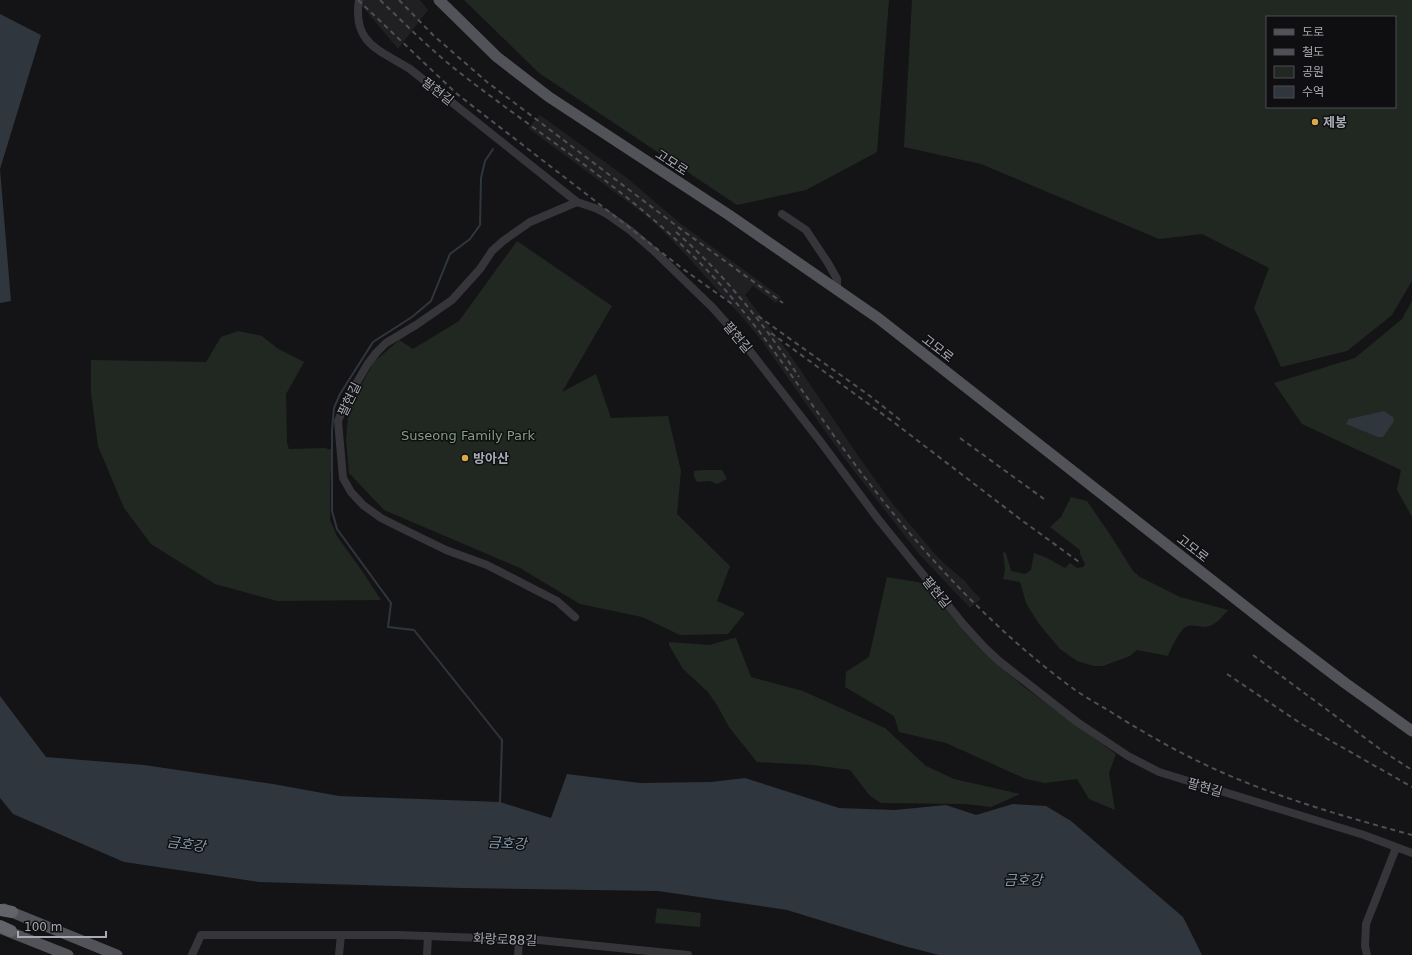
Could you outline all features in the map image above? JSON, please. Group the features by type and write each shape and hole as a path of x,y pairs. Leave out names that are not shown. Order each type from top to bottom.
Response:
{"main road":[{"name":"고모로","path":"439,0 497,57 550,97 729,215 878,318 1295,645 1412,731"},
{"path":"4,910 117,955"},
{"path":"4,928 68,955"}],"street":[{"name":"팔현길","path":"358,0 357,16 359,25 363,36 369,43 380,52 410,69 577,202 595,208 612,217 654,251 713,308 743,342 882,525 964,625 999,661 1102,740 1128,756 1159,772 1349,831 1412,853"},
{"name":"팔현길","path":"575,617 566,607 551,597 487,565 446,550 403,529 381,518 363,505 351,492 343,478 338,421 346,401 366,365 386,343 416,325 452,300 480,269 492,251 503,241 530,222 577,202"},
{"path":"782,214 806,230 837,279 837,291"},
{"path":"1367,955 1365,946 1366,924 1396,848"},
{"name":"화랑로88길","path":"192,955 201,935 428,936 519,939 539,940 615,951 688,955"},
{"path":"339,955 341,935"},
{"path":"427,955 428,936"},
{"path":"518,955 519,939"}],"shaded area":[{"path":"357,0 420,0 428,10 398,49"},
{"path":"540,115 627,178 681,224 781,297 776,303 753,286 745,295 789,353 892,503 934,553 965,581 981,599 970,608 919,554 844,458 762,341 742,317 661,229 644,214 528,128"}],"green space":[{"path":"464,0 889,0 877,152 806,190 737,205 539,73"},
{"path":"912,0 1412,0 1412,281 1392,315 1347,351 1281,367 1254,308 1269,268 1202,234 1159,239 981,164 904,147"},
{"name":"Suseong Family Park","path":"517,241 612,306 562,392 596,374 611,418 668,416 681,471 677,514 730,566 717,601 745,613 728,634 680,635 642,617 580,604 520,568 384,510 349,473 346,439 349,407 374,362 399,340 413,349 459,321"},
{"path":"1412,301 1412,517 1397,490 1401,470 1302,424 1274,383 1355,358 1402,319"},
{"path":"238,331 262,336 277,348 304,362 286,394 287,443 289,449 325,448 332,450 330,520 337,536 381,600 277,601 215,584 151,544 124,508 98,446 91,393 91,360 206,362 221,337"},
{"path":"722,470 727,479 717,484 710,481 697,482 694,476 694,471"},
{"path":"1071,497 1087,501 1133,571 1140,577 1180,597 1228,610 1210,626 1206,627 1192,625 1184,628 1175,641 1168,656 1137,650 1130,656 1103,666 1094,666 1077,661 1060,649 1039,624 1026,603 1020,582 1003,579 1005,570 1003,552 1006,553 1011,571 1025,574 1031,570 1034,553 1065,568 1070,563 1077,568 1083,567 1085,564 1080,554 1080,550 1050,527 1061,517"},
{"path":"887,577 923,583 980,649 1024,687 1116,754 1109,773 1115,810 1089,799 1077,779 1045,783 1026,779 946,743 899,732 894,716 845,687 846,672 869,657"},
{"path":"736,638 751,677 803,691 885,728 926,766 954,779 1020,794 991,807 965,804 881,803 870,796 850,770 813,765 757,762 729,727 708,692 683,669 669,645 669,642 710,645"},
{"path":"657,908 701,913 700,927 655,923"}],"water":[{"path":"0,14 41,35 0,169"},
{"path":"0,169 11,301 0,303"},
{"path":"1384,411 1393,417 1394,421 1383,437 1378,437 1346,424 1349,419"},
{"name":"금호강","path":"0,696 46,757 144,765 273,784 339,796 500,802 551,818 567,774 640,783 711,782 745,778 839,808 895,810 946,805 976,815 1013,804 1046,806 1071,821 1183,917 1202,955 939,955 904,946 787,910 658,891 463,888 259,882 124,862 13,814 0,798"}],"waterway":[{"path":"493,149 485,161 481,178 480,225 470,239 450,254 431,301 412,317 373,342 340,394 334,408 332,430 332,511 337,529 391,603 388,627 414,630 502,740 500,803"}],"railway":[{"path":"358,0 457,94 683,269 732,304"},
{"path":"380,0 426,44 455,69 616,189 647,214 705,268 749,318 866,479 912,536 961,590 1042,665 1076,690 1161,742 1214,769 1290,799 1412,835"},
{"path":"399,0 433,35 487,82 682,230 783,303"},
{"path":"676,232 727,282 772,338 799,377"},
{"path":"758,316 870,396 900,420"},
{"path":"771,333 892,421 1079,562"},
{"path":"960,438 1044,499"},
{"path":"1253,655 1384,752 1412,770"},
{"path":"1227,674 1303,725 1412,787"}],"place":[{"name":"제봉","path":"1315,122"},
{"name":"방아산","path":"465,458"}]}
